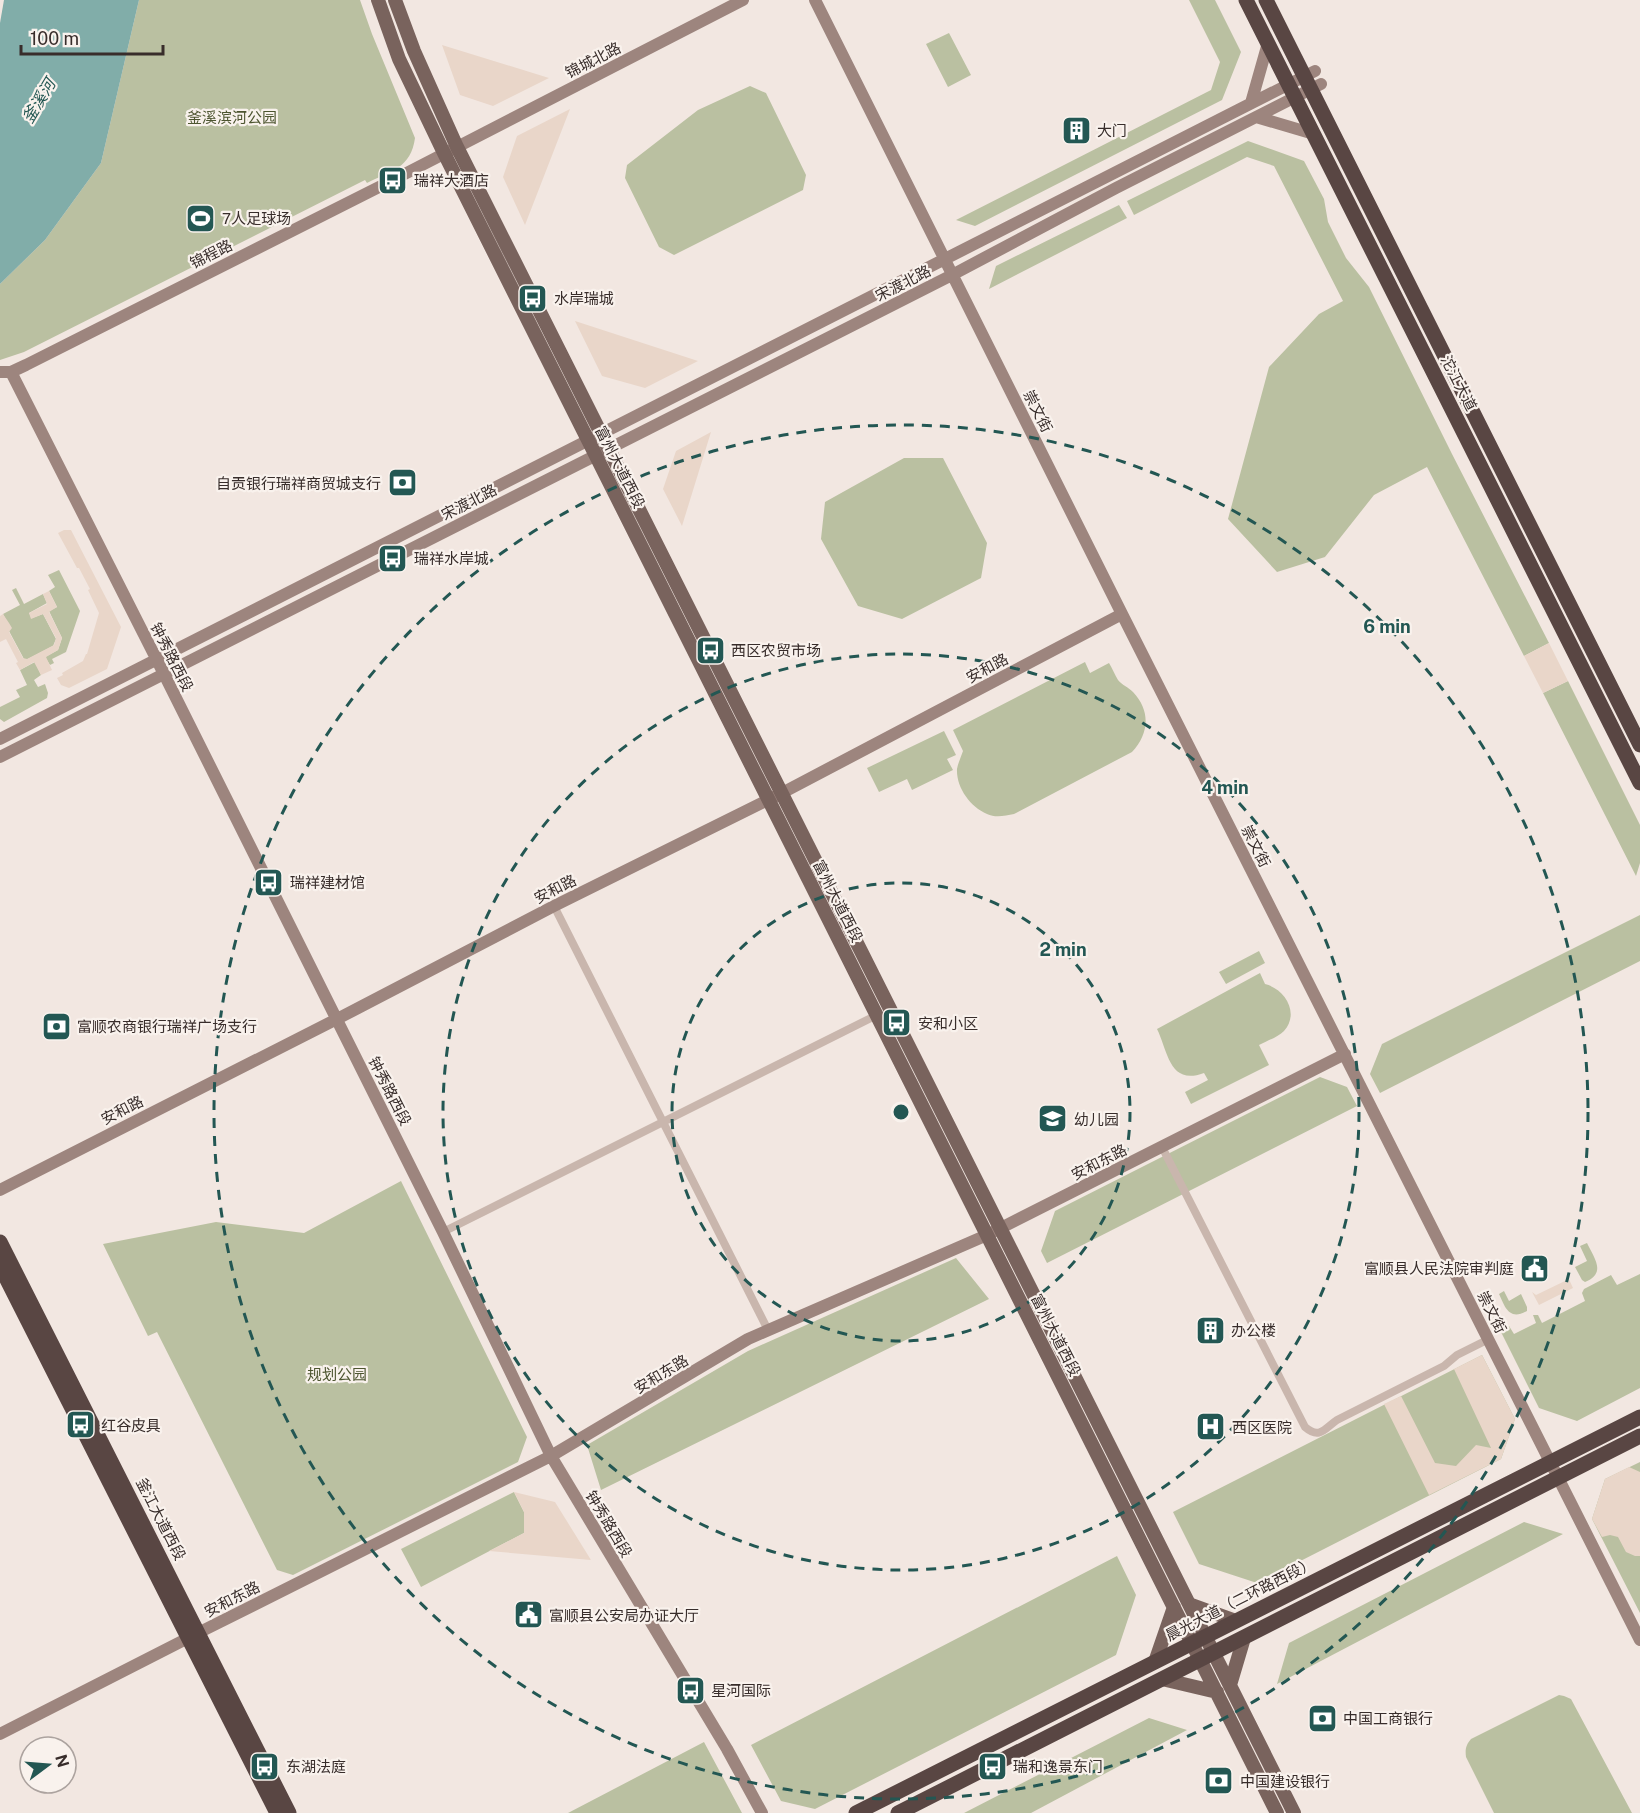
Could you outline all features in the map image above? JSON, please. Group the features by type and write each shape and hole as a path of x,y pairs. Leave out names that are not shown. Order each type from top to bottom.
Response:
{"highway":[{"name":"沱江大道","path":"1246,0 1640,783"},
{"name":"沱江大道","path":"1266,0 1313,80 1640,745"},
{"name":"釜江大道西段","path":"0,1242 193,1635 277,1813"},
{"name":"釜江大道西段","path":"0,1266 289,1813"},
{"name":"晨光大道（二环路西段）","path":"856,1813 1640,1417"},
{"path":"898,1813 1640,1436"}],"main road":[{"name":"富州大道西段","path":"378,0 399,59 444,153 1174,1607 1230,1685 1294,1813"},
{"name":"富州大道西段","path":"395,0 414,51 457,147 1189,1604 1199,1640"},
{"path":"1189,1604 1236,1621"},
{"path":"1155,1662 1174,1607"},
{"path":"1230,1685 1244,1638"},
{"name":"富州大道西段","path":"1207,1656 1216,1692 1277,1813"},
{"path":"1162,1679 1216,1692"}],"street":[{"name":"锦城北路","path":"457,147 743,0"},
{"name":"崇文街","path":"815,0 1640,1640"},
{"path":"1251,103 1268,43"},
{"path":"1292,91 1313,80"},
{"name":"宋渡北路","path":"0,740 1251,103 1292,91"},
{"name":"宋渡北路","path":"0,757 952,275 1256,117 1292,91"},
{"path":"1256,117 1314,134"},
{"name":"锦程路","path":"5,372 457,147"},
{"name":"钟秀路西段","path":"5,372 157,660 443,1232 552,1456 727,1749 762,1813"},
{"name":"安和路","path":"0,1190 554,906 782,794 1122,614"},
{"path":"554,906 768,1330"},
{"path":"443,1232 877,1015"},
{"name":"安和东路","path":"0,1734 552,1456 748,1339 987,1235 1345,1054"},
{"path":"1162,1147 1305,1426 1310,1431 1316,1433 1324,1431 1337,1420 1444,1366 1457,1355 1489,1339"}],"green space":[{"name":"釜溪滨河公园","path":"139,0 360,0 415,138 413,148 404,162 392,171 367,183 365,180 24,352 0,360 0,284 45,240 101,163"},
{"path":"1189,0 1215,0 1241,52 1222,100 975,226 956,220 1211,90 1220,62"},
{"path":"949,33 971,75 948,87 926,44"},
{"path":"750,86 766,93 806,175 803,190 674,255 659,247 625,178 627,165 698,110"},
{"path":"1248,141 1304,161 1324,199 1328,222 1346,258 1369,287 1549,643 1524,656 1427,467 1374,495 1325,557 1277,572 1228,519 1269,367 1319,314 1343,301 1274,166 1247,157 1134,215 1127,201"},
{"path":"1119,205 1127,218 989,289 996,266"},
{"path":"904,458 943,458 987,543 981,578 902,619 858,606 821,539 825,502"},
{"path":"59,570 80,611 66,652 52,659 54,663 50,665 45,657 58,650 62,638 49,611 57,607 49,591 55,587 48,575"},
{"path":"16,588 24,604 43,594 47,603 29,613 32,618 43,614 56,639 53,646 26,660 9,631 3,614 20,605 12,590"},
{"path":"35,662 41,675 34,680 38,687 45,684 47,698 4,722 0,719 0,707 20,697 16,690 27,685 20,670"},
{"path":"1085,662 1090,673 1109,663 1118,680 1139,699 1146,722 1138,745 1132,752 1014,814 993,816 975,807 965,796 957,776 963,751 953,730"},
{"path":"1568,681 1640,825 1640,863 1636,876 1543,693"},
{"path":"944,731 956,755 947,759 953,770 912,790 907,779 879,792 867,768"},
{"path":"1640,915 1640,961 1380,1093 1370,1074 1382,1044"},
{"path":"1259,951 1265,963 1226,984 1219,972"},
{"path":"1260,973 1265,984 1284,996 1291,1017 1284,1031 1259,1045 1269,1065 1191,1104 1185,1092 1208,1080 1204,1073 1192,1076 1183,1075 1177,1071 1167,1056 1157,1029"},
{"path":"1320,1077 1347,1087 1357,1106 1047,1263 1041,1251 1055,1211"},
{"name":"规划公园","path":"401,1181 527,1437 518,1462 293,1575 277,1570 157,1332 148,1336 103,1244 216,1222 304,1233"},
{"path":"1587,1243 1597,1270 1592,1278 1585,1282 1575,1267 1587,1261 1580,1246"},
{"path":"956,1258 989,1299 601,1490 587,1445 748,1351"},
{"path":"1640,1274 1640,1388 1577,1421 1539,1408 1479,1288 1501,1330 1509,1326 1514,1334 1536,1323 1533,1315 1538,1315 1542,1323 1585,1301 1582,1293 1584,1289 1611,1275 1617,1285"},
{"path":"1504,1291 1509,1301 1521,1294 1527,1311 1516,1314 1508,1311 1499,1294"},
{"path":"1482,1355 1515,1419 1501,1459 1257,1583 1199,1564 1173,1512"},
{"path":"1640,1462 1640,1613 1592,1519 1605,1479"},
{"path":"514,1492 524,1512 524,1533 421,1587 401,1549"},
{"path":"1524,1522 1563,1534 1277,1684 1289,1643"},
{"path":"1117,1556 1136,1595 1116,1655 815,1809 781,1801 751,1745"},
{"path":"1559,1695 1571,1699 1632,1813 1494,1813 1466,1757 1468,1743 1471,1739"},
{"path":"1149,1718 1187,1730 1031,1813 964,1813"},
{"path":"704,1742 742,1813 568,1813"}],"shaded area":[{"path":"442,45 549,78 493,106 460,95"},
{"path":"570,109 525,225 503,177 517,136"},
{"path":"575,321 698,361 645,388 602,376"},
{"path":"711,432 682,526 663,489 676,451"},
{"path":"71,530 121,627 107,669 69,688 61,685 57,678 83,661 99,613 88,590 90,589 58,533"},
{"path":"49,591 57,607 49,612 62,638 58,650 46,657 52,670 41,675 34,662 20,670 6,639 0,642 0,616 3,614 9,623 12,628 9,632 23,658 27,659 54,645 56,638 43,614 31,619 29,613 47,604 43,594"},
{"path":"1549,643 1568,681 1543,693 1524,656"},
{"path":"1567,1275 1573,1288 1539,1305 1532,1292 1536,1295 1567,1280"},
{"path":"1482,1355 1515,1419 1501,1459 1429,1495 1384,1404 1401,1396 1435,1463 1456,1466 1476,1445 1491,1448 1454,1369"},
{"path":"1629,1467 1640,1472 1640,1556 1626,1552 1618,1537 1610,1535 1602,1537 1592,1519 1605,1479"},
{"path":"514,1492 555,1502 591,1560 489,1551 524,1533 524,1512"}],"water":[{"name":"釜溪河","path":"4,0 139,0 101,163 45,240 0,284 0,23"}],"place":[{"name":"大门","path":"1076,130"},
{"name":"瑞祥大酒店","path":"393,180"},
{"name":"7人足球场","path":"201,218"},
{"name":"水岸瑞城","path":"533,298"},
{"name":"自贡银行瑞祥商贸城支行","path":"402,483"},
{"name":"瑞祥水岸城","path":"393,558"},
{"name":"西区农贸市场","path":"710,650"},
{"name":"瑞祥建材馆","path":"269,882"},
{"name":"安和小区","path":"897,1023"},
{"name":"富顺农商银行瑞祥广场支行","path":"56,1026"},
{"name":"幼儿园","path":"1053,1119"},
{"name":"富顺县人民法院审判庭","path":"1535,1268"},
{"name":"办公楼","path":"1210,1330"},
{"name":"红谷皮具","path":"80,1425"},
{"name":"西区医院","path":"1211,1427"},
{"name":"富顺县公安局办证大厅","path":"528,1615"},
{"name":"星河国际","path":"690,1690"},
{"name":"中国工商银行","path":"1322,1718"},
{"name":"东湖法庭","path":"265,1766"},
{"name":"瑞和逸景东门","path":"992,1766"},
{"name":"中国建设银行","path":"1219,1781"}]}
